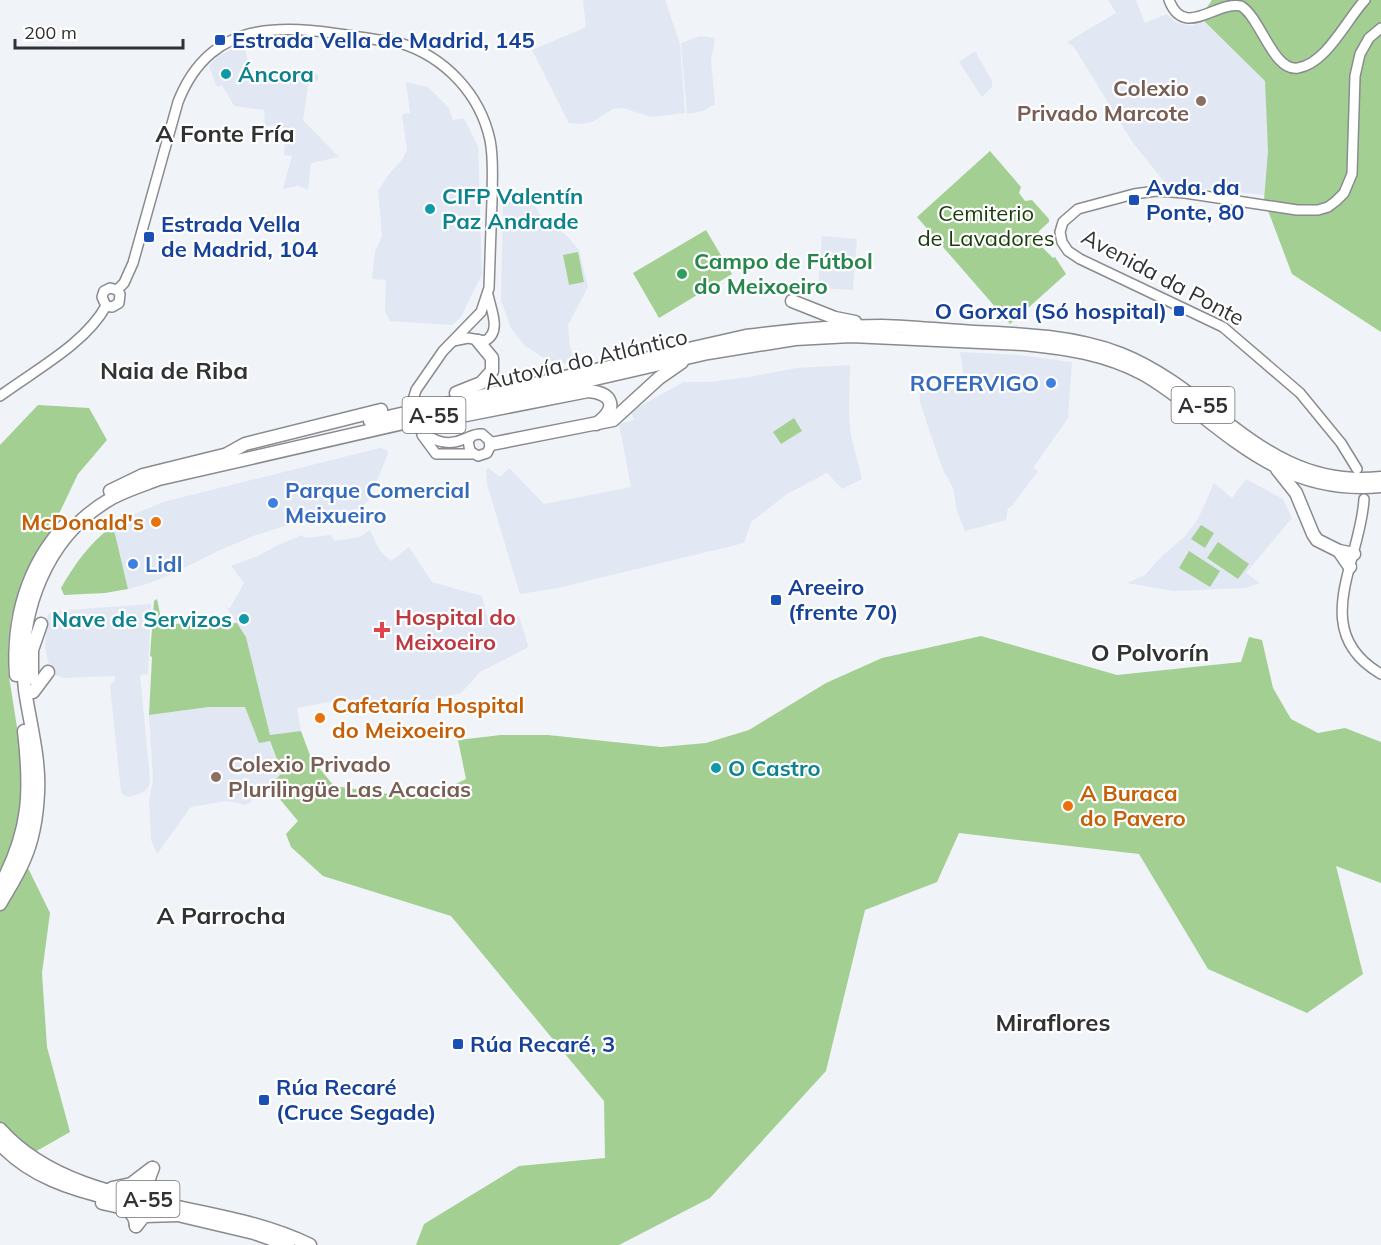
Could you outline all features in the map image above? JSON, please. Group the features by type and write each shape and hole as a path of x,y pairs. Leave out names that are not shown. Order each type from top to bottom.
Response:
{"highway":[{"path":"792,302 836,318 883,326"},
{"name":"Autovía do Atlántico","path":"0,886 14,861 26,817 29,773 15,655 16,628 21,601 36,566 49,544 63,528 88,505 112,489 152,472 746,336 794,330 883,326 1022,334 1087,344 1136,361 1168,379 1264,450 1295,466 1335,477 1381,478"},
{"path":"1022,334 1072,333"},
{"name":"Autovía do Atlántico","path":"0,904 24,860 32,833 38,794 38,767 25,688 23,642 32,603 54,553 82,520 125,492 159,479 708,353 795,339 851,336 1024,344 1073,350 1111,360 1160,384 1244,448 1276,469 1329,485 1355,488 1381,486"},
{"path":"456,393 481,383 492,371 492,358 476,340"},
{"path":"491,444 596,424 618,417 659,378 681,362 708,353"},
{"path":"227,454 245,444 325,423 546,372"},
{"path":"262,454 311,449 440,419 588,391 599,392 605,396 611,406 605,418 596,424"},
{"path":"1276,469 1301,502 1317,540 1339,551 1354,554"},
{"path":"1285,479 1317,490 1343,495"},
{"path":"1339,551 1350,567"},
{"path":"41,624 32,650 37,688 52,677"},
{"name":"A-55","path":"32,833 42,800 43,786 37,688"},
{"name":"A-55","path":"0,1129 13,1144 66,1178 237,1220 289,1235 310,1245"},
{"name":"A-55","path":"0,1144 25,1166 55,1183 88,1194 254,1233 288,1245"},
{"path":"103,1188 131,1184 153,1168 148,1185 150,1191 155,1195 214,1210 237,1220"},
{"path":"55,1183 80,1197 129,1210 135,1215 136,1226 144,1216 180,1215"}],"main road":[{"path":"1169,0 1178,13 1189,16 1196,16 1218,5 1235,3 1252,16 1276,56 1288,67 1294,68 1307,65 1320,57 1365,0"},
{"name":"Avenida da Ponte","path":"1357,469 1341,443 1310,404 1241,341 1210,319 1080,259 1068,251 1062,242 1060,232 1063,222 1078,209 1134,194 1156,191 1185,193 1297,210 1318,210 1328,207 1344,193 1352,174 1355,76 1364,46 1381,28"},
{"path":"0,396 78,340 92,326 106,306 112,307 119,303 121,297 117,290 124,283 133,263 177,102 187,83 203,61 226,44 267,29 286,29 400,43 413,47 436,59 463,85 482,116 492,151 488,294 495,330 492,337 485,341 468,338 453,341"},
{"path":"426,442 443,448 451,447 479,433 486,435 491,444 489,450 485,455 478,456 436,454 426,442 413,416 412,406 416,390 453,341 485,304 488,294"},
{"path":"473,320 487,316 492,320"},
{"path":"473,320 470,332 476,340"},
{"path":"420,430 431,439 446,444 457,443"},
{"path":"472,436 468,445 472,454"},
{"path":"1364,499 1363,515 1342,597 1342,624 1352,647 1363,661 1381,674"}],"shaded area":[{"path":"583,0 665,0 680,44 685,113 651,117 623,108 613,109 592,122 569,123 532,50 586,27"},
{"name":"Colexio Privado Marcote","path":"1108,0 1136,0 1145,23 1167,14 1175,22 1192,26 1209,15 1293,92 1273,196 1166,184 1133,143 1074,47 1067,42 1116,13"},
{"path":"700,36 715,38 711,60 715,104 703,111 687,114 681,43"},
{"path":"243,44 255,83 282,73 314,72 318,75 318,80 308,86 303,120 339,157 311,163 308,190 298,186 283,189 292,156 284,155 285,132 283,129 278,125 265,126 264,110 234,106 222,85 217,87 209,66 218,56"},
{"path":"975,51 992,81 992,87 982,97 959,62"},
{"path":"406,82 428,87 448,107 453,120 464,118 478,147 482,274 461,317 452,325 390,321 385,311 386,280 372,279 375,252 382,236 378,191 407,150 402,114 410,113"},
{"path":"503,201 532,201 542,217 567,236 579,250 588,287 568,325 570,347 575,362 568,364 542,357 524,345 511,328 501,300"},
{"path":"822,236 857,239 853,290 818,288"},
{"path":"960,352 1019,355 1072,362 1068,418 1033,468 1038,471 1012,506 1008,508 1006,520 965,531 957,511 953,488 943,470 920,402 919,384 927,388 966,390"},
{"path":"850,365 851,436 862,479 842,489 827,473 787,494 751,522 744,543 558,588 520,594 487,484 486,470 488,468 500,477 509,468 544,504 631,487 619,424 634,420 631,412 651,400 684,382 710,382 797,368"},
{"name":"Parque Comercial Meixueiro","path":"380,448 387,450 388,454 369,500 361,508 253,536 150,583 128,589 115,534 111,527 123,519 163,502"},
{"path":"1246,479 1283,499 1292,518 1246,573 1260,583 1245,588 1173,591 1127,583 1145,575 1185,536 1198,519 1214,483 1232,498"},
{"name":"Hospital do Meixoeiro","path":"370,530 380,551 391,561 409,547 432,582 482,596 488,621 519,616 527,648 480,672 461,693 383,710 346,699 297,708 301,731 270,736 246,637 227,608 230,608 244,583 231,566 302,535 305,538 330,535 335,541 360,537"},
{"path":"151,604 148,674 140,675 150,779 149,786 144,792 130,797 121,792 110,685 115,680 115,676 64,678 55,675 49,665 45,648 47,619 48,614 53,611"},
{"name":"Colexio Privado Plurilingüe Las Acacias","path":"245,706 259,743 269,741 282,774 246,805 227,801 191,807 157,854 151,840 149,800 153,780 149,715 209,707"}],"green space":[{"path":"1212,0 1381,0 1381,332 1292,274 1264,200 1268,151 1265,81 1200,17"},
{"name":"Cemiterio de Lavadores","path":"990,151 1021,187 1019,193 1025,201 1032,200 1049,219 1049,222 1039,231 1038,243 1053,258 1055,257 1066,274 1010,324 917,217"},
{"name":"Campo de Fútbol do Meixoeiro","path":"706,230 732,274 659,318 633,273"},
{"path":"578,252 584,282 569,285 563,255"},
{"path":"38,405 89,408 107,440 78,474 46,541 21,584 11,618 8,670 21,753 22,804 11,849 29,870 50,913 42,973 47,1047 70,1132 19,1161 0,1143 0,445"},
{"path":"794,418 802,431 781,444 773,432"},
{"path":"1201,525 1214,533 1205,548 1191,539"},
{"path":"111,527 115,534 128,589 105,593 64,595 61,588 77,563 96,540"},
{"path":"1218,542 1249,564 1238,579 1207,558"},
{"path":"1189,551 1220,571 1210,587 1179,568"},
{"path":"157,599 162,624 237,623 246,637 270,735 301,731 311,758 334,786 423,799 466,779 458,740 501,735 548,735 661,747 706,743 749,730 826,683 882,658 981,636 1117,675 1241,662 1249,637 1262,640 1273,688 1291,719 1318,733 1345,728 1381,742 1381,883 1336,866 1363,974 1307,1013 1208,969 1139,854 959,833 937,882 865,910 826,1071 710,1198 619,1245 416,1245 424,1224 519,1166 605,1158 604,1101 451,916 323,876 291,847 286,834 298,821 269,786 282,773 270,741 259,743 245,707 209,707 149,715 152,657 150,656 154,601"}],"place":[{"name":"Estrada Vella de Madrid, 145","path":"220,40"},
{"name":"Áncora","path":"226,74"},
{"name":"Colexio Privado Marcote","path":"1201,101"},
{"name":"Avda. da Ponte, 80","path":"1134,200"},
{"name":"CIFP Valentín Paz Andrade","path":"430,209"},
{"name":"Estrada Vella de Madrid, 104","path":"149,237"},
{"name":"Campo de Fútbol do Meixoeiro","path":"682,274"},
{"name":"O Gorxal (Só hospital)","path":"1179,311"},
{"name":"ROFERVIGO","path":"1051,383"},
{"name":"Parque Comercial Meixueiro","path":"273,503"},
{"name":"McDonald's","path":"156,522"},
{"name":"Lidl","path":"133,564"},
{"name":"Areeiro (frente 70)","path":"776,600"},
{"name":"Nave de Servizos","path":"244,619"},
{"name":"Hospital do Meixoeiro","path":"382,630"},
{"name":"Cafetaría Hospital do Meixoeiro","path":"320,718"},
{"name":"O Castro","path":"716,768"},
{"name":"Colexio Privado Plurilingüe Las Acacias","path":"216,777"},
{"name":"A Buraca do Pavero","path":"1068,806"},
{"name":"Rúa Recaré, 3","path":"458,1044"},
{"name":"Rúa Recaré (Cruce Segade)","path":"264,1100"}],"district":[{"name":"A Fonte Fría","path":"225,133"},
{"name":"Naia de Riba","path":"174,370"},
{"name":"O Polvorín","path":"1150,652"},
{"name":"A Parrocha","path":"221,915"},
{"name":"Miraflores","path":"1053,1022"}]}
